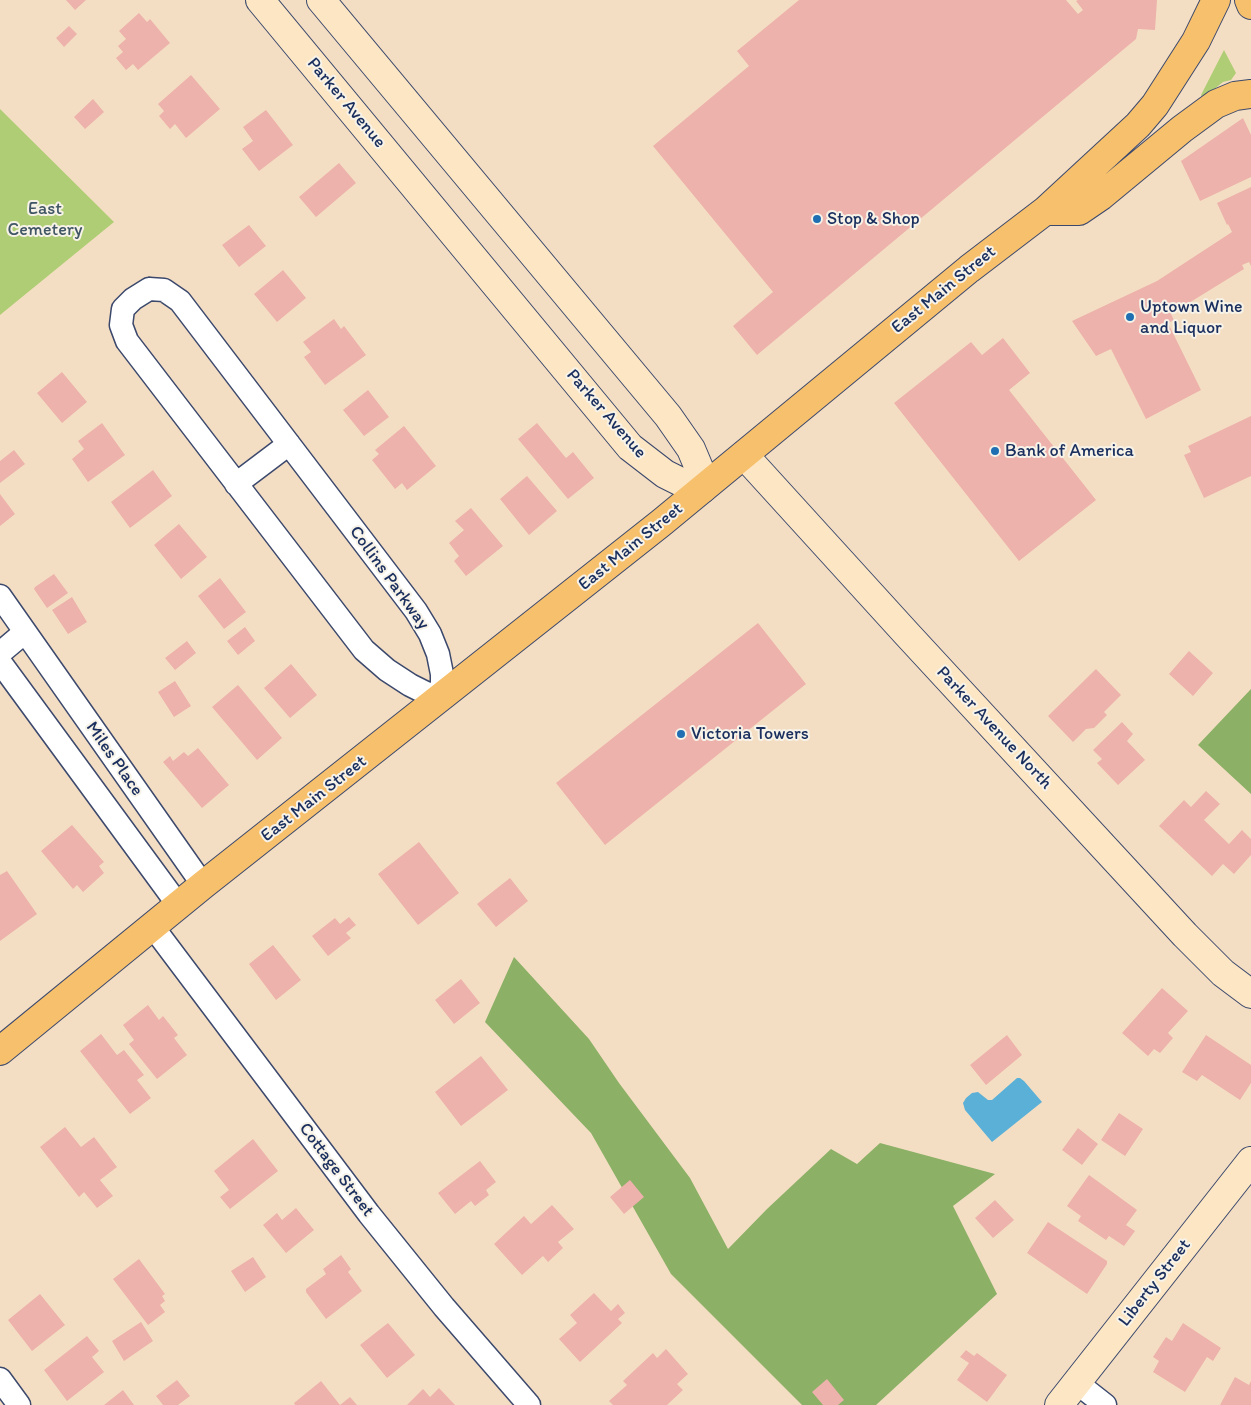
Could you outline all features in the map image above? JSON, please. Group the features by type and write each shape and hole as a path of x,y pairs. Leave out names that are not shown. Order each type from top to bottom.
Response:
{"main road":[{"name":"East Main Street","path":"0,1051 203,885 702,489 970,269 1045,211 1138,125 1155,105 1196,41 1216,0"},
{"path":"1248,0 1251,5"},
{"path":"1045,211 1079,211 1101,196 1182,129 1216,104 1235,96 1251,94"}],"street":[{"name":"Parker Avenue","path":"260,0 630,446 665,474 683,483 702,489"},
{"path":"321,0 668,416 691,450 699,468 702,489"},
{"name":"Collins Parkway","path":"148,290 164,290 180,301 290,444 416,611 430,634 438,654 442,674 442,697 426,693 410,685 387,670 364,650 127,342 121,325 123,310 133,299 148,290"},
{"path":"236,484 290,444"},
{"name":"Parker Avenue North","path":"744,455 1185,935 1223,973 1251,994"},
{"name":"Miles Place","path":"0,596 203,885"},
{"path":"0,653 25,632"},
{"name":"Miles Place","path":"0,662 179,906"},
{"name":"Cottage Street","path":"153,927 369,1214 444,1307 529,1405"},
{"name":"Liberty Street","path":"1059,1405 1251,1161"},
{"path":"0,1379 19,1405"},
{"path":"1077,1383 1105,1405"}],"green space":[{"path":"1224,50 1236,73 1231,80 1223,82 1203,98 1201,95"},
{"name":"East Cemetery","path":"0,109 114,222 0,315"},
{"path":"1251,689 1251,794 1198,745"},
{"path":"514,957 589,1039 619,1083 690,1178 728,1249 767,1209 831,1149 857,1164 880,1143 995,1174 953,1206 997,1294 876,1405 802,1405 671,1274 591,1133 485,1022"}],"water":[{"path":"1017,1078 1024,1081 1042,1102 992,1142 965,1110 963,1103 972,1093 978,1092 988,1100 992,1100"}],"building":[{"path":"66,0 86,0 75,10"},
{"name":"Stop & Shop","path":"799,0 1066,0 1078,14 1083,10 1076,1 1078,0 1157,0 1155,30 1138,29 1136,39 757,355 733,326 773,292 653,146 749,66 737,51"},
{"path":"139,13 147,22 150,19 170,43 138,70 133,64 126,70 116,58 123,52 118,46 126,39 119,31"},
{"path":"69,26 77,34 64,47 56,38"},
{"path":"191,75 220,109 186,138 175,124 170,129 159,116 164,111 158,104"},
{"path":"93,99 104,112 85,129 74,117"},
{"path":"266,110 293,145 259,171 242,149 253,141 243,127"},
{"path":"1243,118 1251,135 1251,177 1200,201 1181,161"},
{"path":"339,163 356,183 316,217 299,197"},
{"path":"1251,187 1251,266 1249,262 1242,265 1244,269 1171,314 1174,320 1168,323 1201,390 1146,419 1111,349 1096,356 1072,321 1157,281 1232,232 1217,203"},
{"path":"249,225 266,246 239,267 222,245"},
{"path":"283,270 306,298 277,322 254,294"},
{"path":"334,319 341,329 344,326 366,355 325,385 304,357 311,352 303,342"},
{"name":"Bank of America","path":"1003,338 1030,373 1009,390 1096,500 1019,561 894,403 971,342 982,355"},
{"path":"62,372 87,402 62,423 37,393"},
{"path":"368,390 389,417 364,436 343,410"},
{"path":"1251,416 1251,476 1204,498 1184,455 1191,452 1188,446"},
{"path":"102,423 125,455 88,482 72,459 84,449 78,441"},
{"path":"537,423 566,458 573,452 594,478 568,499 518,439"},
{"path":"404,426 436,466 407,490 402,483 395,489 372,460 379,454 375,450"},
{"path":"14,450 25,464 0,483 0,461"},
{"path":"153,470 172,496 130,528 111,502"},
{"path":"527,476 557,511 529,535 500,499"},
{"path":"0,494 15,514 0,526"},
{"path":"471,508 503,546 466,576 454,561 459,556 449,543 464,530 455,521"},
{"path":"179,524 207,557 181,579 154,545"},
{"path":"54,574 68,593 47,608 34,589"},
{"path":"220,578 246,612 224,629 198,596"},
{"path":"72,597 87,622 68,634 52,610"},
{"name":"Victoria Towers","path":"758,623 806,684 605,845 556,783"},
{"path":"245,627 255,641 238,655 227,641"},
{"path":"187,641 196,653 175,670 165,658"},
{"path":"1189,651 1213,673 1193,696 1169,674"},
{"path":"291,664 317,695 290,718 264,688"},
{"path":"1096,669 1121,695 1104,712 1107,715 1094,728 1086,729 1073,742 1048,716"},
{"path":"175,681 191,706 174,717 158,692"},
{"path":"238,685 282,738 257,760 212,707"},
{"path":"1122,722 1133,734 1127,741 1145,760 1118,785 1097,763 1102,759 1093,750"},
{"path":"198,748 229,785 202,808 163,762 170,756 173,761 184,752 188,756"},
{"path":"1206,791 1220,804 1204,820 1229,844 1242,830 1251,839 1251,855 1234,874 1223,864 1212,876 1159,826 1184,800 1191,807"},
{"path":"72,825 104,862 99,866 104,873 83,892 77,885 73,889 41,851"},
{"path":"419,842 459,893 418,925 378,874"},
{"path":"7,871 37,914 0,941 0,875"},
{"path":"510,878 528,901 496,927 477,904"},
{"path":"349,917 356,925 346,933 351,938 328,956 312,936 335,918 340,924"},
{"path":"273,945 301,980 276,1000 249,964"},
{"path":"461,979 480,1003 454,1024 435,1000"},
{"path":"1162,988 1188,1011 1168,1033 1173,1038 1160,1053 1154,1049 1148,1056 1122,1033"},
{"path":"148,1005 159,1020 163,1016 178,1035 174,1038 187,1055 157,1079 129,1044 134,1040 123,1025"},
{"path":"101,1034 117,1055 124,1050 144,1075 137,1080 151,1098 130,1114 80,1051"},
{"path":"1007,1035 1022,1055 986,1085 970,1065"},
{"path":"1206,1035 1251,1065 1251,1083 1240,1100 1202,1075 1197,1081 1182,1072"},
{"path":"481,1056 508,1090 461,1126 435,1092"},
{"path":"1119,1113 1143,1129 1125,1156 1101,1140"},
{"path":"65,1127 81,1147 94,1137 117,1167 100,1180 113,1196 97,1208 84,1192 79,1197 40,1147"},
{"path":"1078,1128 1098,1144 1082,1165 1062,1150"},
{"path":"253,1139 278,1171 230,1209 220,1197 229,1190 214,1171"},
{"path":"480,1161 496,1182 486,1190 489,1195 475,1206 471,1201 455,1214 438,1193"},
{"path":"1089,1175 1137,1210 1126,1225 1135,1231 1124,1246 1109,1236 1106,1240 1078,1221 1081,1216 1067,1206"},
{"path":"630,1180 644,1197 624,1214 610,1197"},
{"path":"995,1200 1014,1220 993,1238 975,1218"},
{"path":"552,1205 574,1229 558,1242 563,1248 548,1262 543,1256 522,1275 494,1244 524,1216 531,1224"},
{"path":"296,1208 314,1230 286,1253 263,1225 277,1213 282,1220"},
{"path":"1048,1222 1107,1261 1107,1264 1087,1294 1027,1253"},
{"path":"341,1255 351,1269 348,1272 362,1291 326,1319 306,1292 306,1289 326,1274 323,1269"},
{"path":"253,1257 266,1277 245,1292 231,1271"},
{"path":"139,1259 165,1294 162,1296 165,1301 160,1305 165,1312 148,1325 113,1279"},
{"path":"594,1293 611,1311 618,1304 625,1313 618,1319 622,1323 580,1362 559,1339 577,1323 570,1315"},
{"path":"40,1294 65,1325 32,1351 8,1320"},
{"path":"141,1322 153,1341 124,1361 112,1341"},
{"path":"388,1323 415,1355 387,1378 360,1345"},
{"path":"1183,1323 1221,1348 1213,1361 1207,1357 1185,1392 1153,1372 1159,1361 1153,1357 1166,1337 1172,1341"},
{"path":"87,1336 99,1351 92,1357 104,1372 67,1401 44,1370"},
{"path":"666,1349 688,1374 677,1384 683,1390 667,1405 613,1405 609,1401 627,1385 623,1381 653,1353 657,1358"},
{"path":"966,1350 974,1356 977,1353 1007,1375 987,1402 957,1380 969,1363 960,1357"},
{"path":"1235,1377 1249,1385 1251,1381 1251,1405 1220,1405"},
{"path":"827,1379 844,1400 838,1405 823,1405 812,1392"},
{"path":"177,1380 190,1396 178,1405 163,1405 156,1396"},
{"path":"321,1381 340,1405 295,1405 294,1403"},
{"path":"439,1388 455,1405 407,1405 423,1389 430,1397"},
{"path":"123,1390 134,1405 104,1405"},
{"path":"350,1397 357,1405 340,1405"}],"place":[{"name":"Stop & Shop","path":"817,219"},
{"name":"Uptown Wine and Liquor","path":"1130,317"},
{"name":"Bank of America","path":"995,451"},
{"name":"Victoria Towers","path":"681,734"}]}
